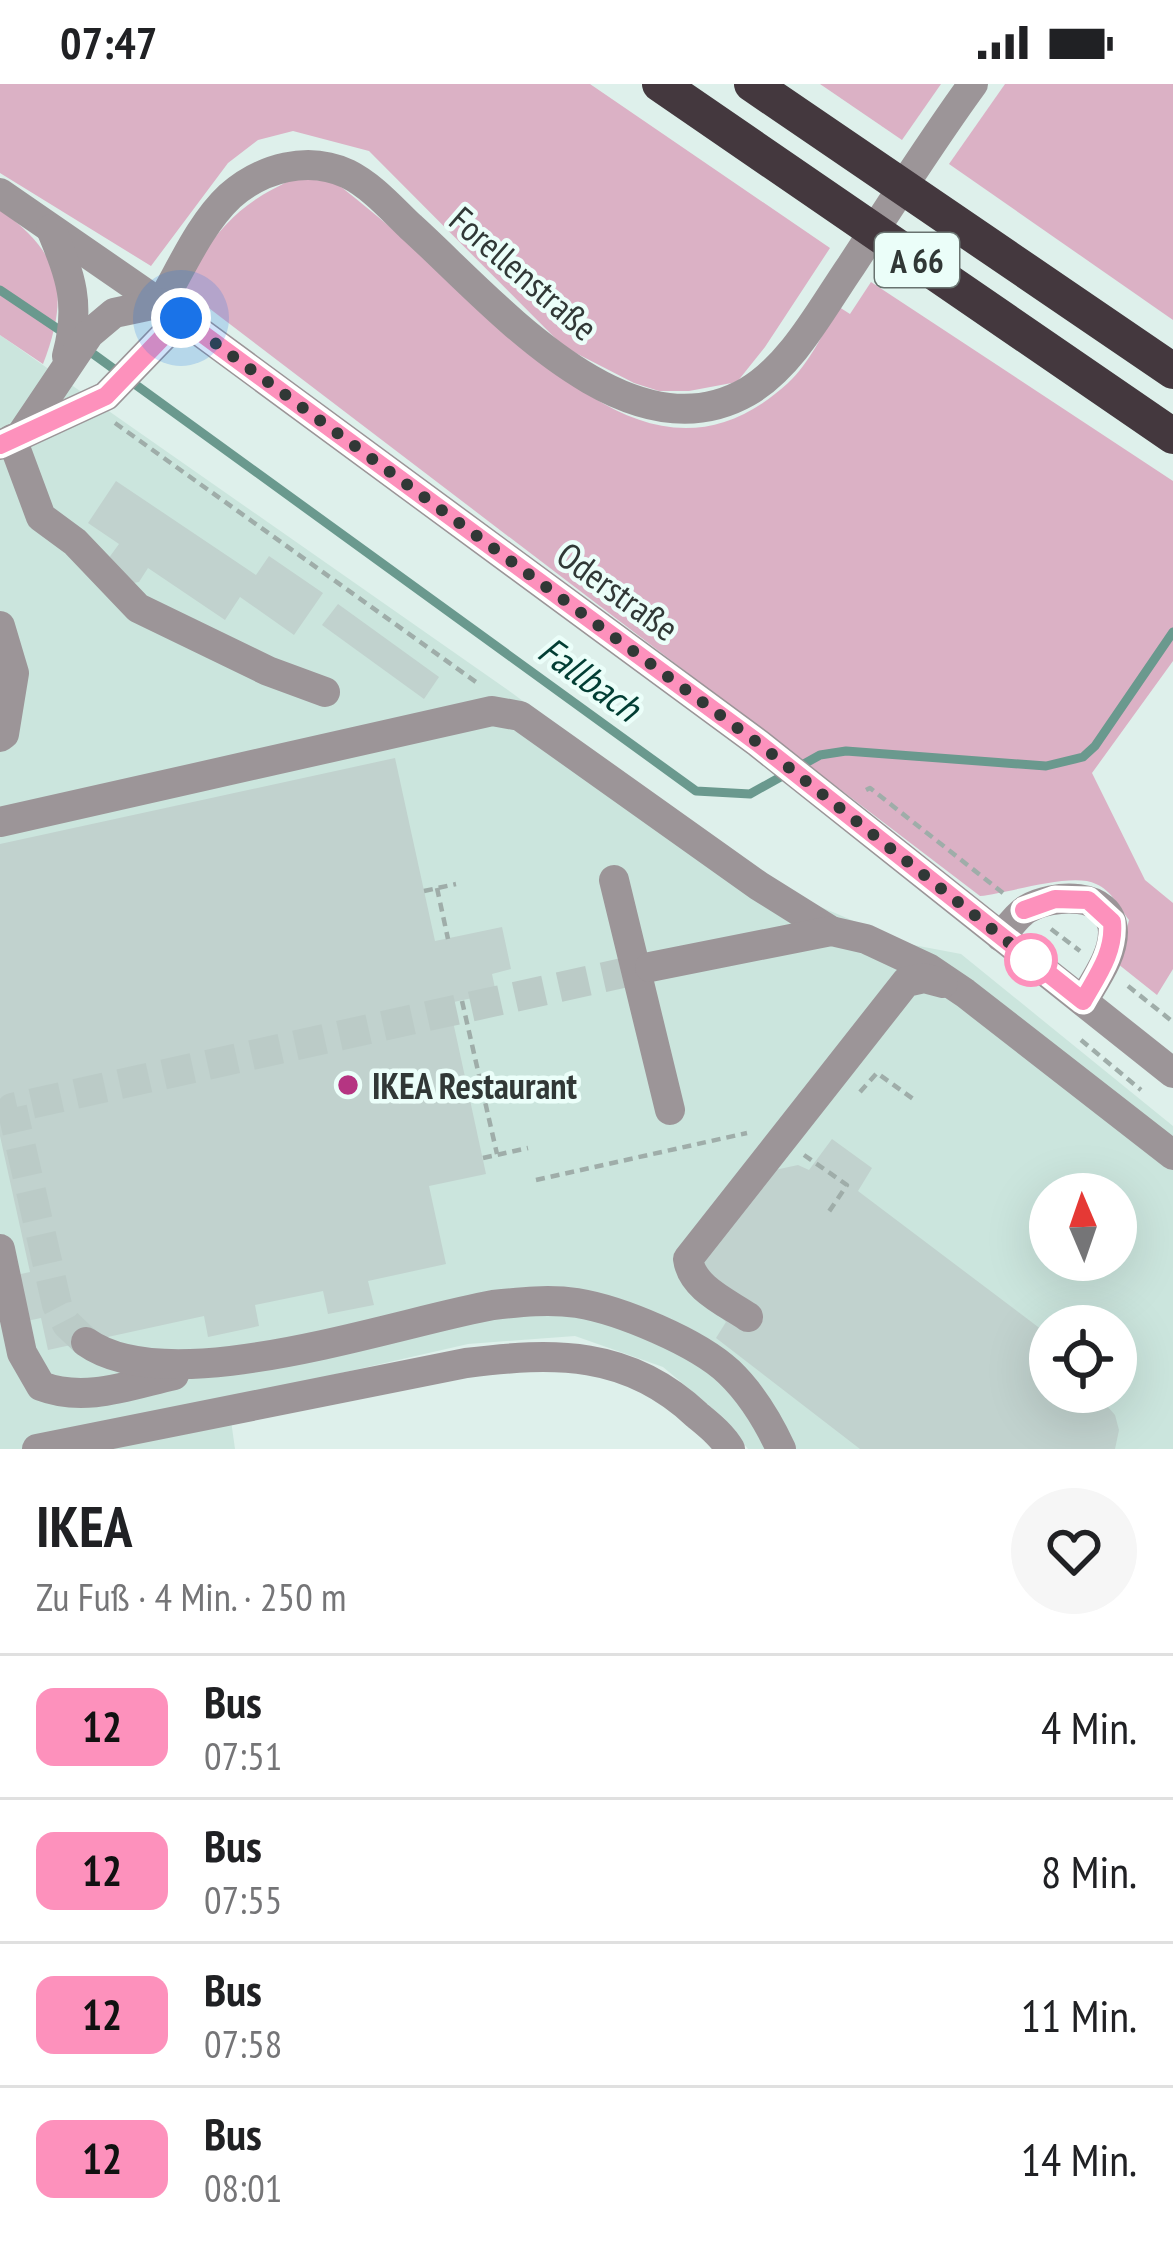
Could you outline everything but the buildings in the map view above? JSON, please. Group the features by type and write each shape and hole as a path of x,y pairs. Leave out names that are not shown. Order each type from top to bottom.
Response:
{"highway":[{"name":"A 66","path":"660,84 1173,436"},
{"name":"A 66","path":"752,84 1173,371"}],"street":[{"name":"Forellenstraße","path":"11,440 99,400 136,368 171,311 215,212 274,169 300,165 322,165 362,182 549,352 634,401 670,409 727,402 773,374 973,84"},
{"name":"Oderstraße","path":"0,194 171,311 758,743 1173,1073"},
{"path":"50,228 72,278 82,329 64,368 11,440 41,518 75,542 137,608 268,671 326,692"},
{"path":"82,329 115,313 171,311"},
{"path":"0,626 14,673 0,737"},
{"path":"0,821 506,711 520,716 759,886 831,931 900,954 964,993 1173,1155"},
{"path":"614,880 670,1110"},
{"path":"1000,937 1024,910 1055,899 1088,900 1101,908 1112,922 1113,936 1108,956 1083,1001"},
{"path":"650,967 831,931"},
{"path":"748,1317 699,1284 688,1259 906,982 924,978 964,993"},
{"path":"0,1249 22,1354 40,1386 70,1395 493,1305 579,1304 639,1323 728,1371 765,1417 781,1449"},
{"path":"86,1342 116,1358 139,1363 234,1363"},
{"path":"37,1449 523,1356 577,1357 632,1370 682,1401 730,1449"}],"path":[{"path":"99,400 457,672 489,689 506,711"},
{"path":"424,891 456,884"},
{"path":"437,888 448,939"},
{"path":"462,1001 497,1154"},
{"path":"536,1180 766,1129 847,1185 828,1213"},
{"path":"483,1158 528,1148"}],"shaded area":[{"path":"0,84 590,84 830,248 737,382 659,391 564,347 369,151 293,131 258,140 228,163 151,266 0,173"},
{"path":"820,84 941,84 902,140"},
{"path":"1005,84 1173,84 1173,320 949,164"},
{"path":"296,178 335,182 550,367 624,414 663,426 703,427 745,413 796,375 839,307 850,314 871,282 1173,481 1173,661 1092,773 1145,880 1173,903 1173,969 1157,995 1118,964 1129,920 1101,887 1072,880 980,896 180,286 241,210"},
{"path":"0,210 37,242 55,277 56,316 43,364 0,335"},
{"path":"0,335 512,693 776,888 908,944 961,954 1173,1126 1173,1449 748,1449 724,1418 663,1367 575,1336 468,1344 228,1399 235,1449 0,1449"}],"waterway":[{"name":"Fallbach","path":"0,290 67,335"},
{"name":"Fallbach","path":"85,348 696,791 750,794 820,755 846,751 1046,766 1083,757 1173,632"}],"tunnel":[{"path":"86,1342 67,1324 57,1305 12,1108 650,967"}],"bus line":[{"name":"12","path":"0,445 106,396 181,318 758,743 1083,1001 1108,956 1112,922 1088,900 1055,899 1024,910"}],"place":[{"name":"IKEA Restaurant","path":"348,1085"}],"route":[{"path":"181,318 758,743 1031,960"}]}
